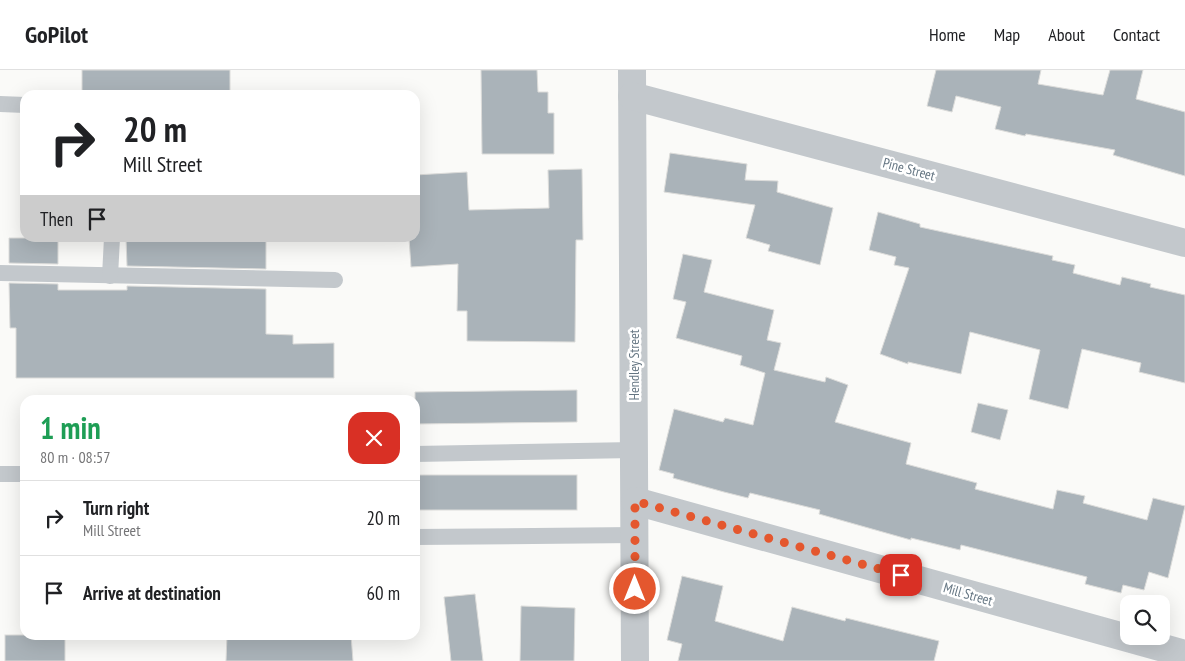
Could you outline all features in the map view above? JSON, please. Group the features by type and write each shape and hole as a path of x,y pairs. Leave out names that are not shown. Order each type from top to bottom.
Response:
{"street":[{"name":"Pine Street","path":"632,83 1185,243"},
{"name":"Hendley Street","path":"632,83 635,661"},
{"name":"Mill Street","path":"635,501 1185,654"}],"lane":[{"path":"0,104 20,105"},
{"path":"110,276 112,242"},
{"path":"0,273 334,280"},
{"path":"420,454 634,450"},
{"path":"0,474 20,474"},
{"path":"420,537 635,535"}],"building":[{"path":"82,70 230,70 230,90 82,90"},
{"path":"481,70 537,70 538,92 548,92 548,113 554,113 554,154 482,154"},
{"path":"936,70 1041,70 1038,84 1103,95 1110,70 1143,70 1136,99 1185,112 1185,176 1113,155 1115,150 1026,134 1025,136 995,129 1001,107 956,96 952,112 927,106"},
{"path":"670,153 747,164 745,180 778,181 777,192 833,208 820,265 768,251 770,245 746,238 755,205 664,192"},
{"path":"582,169 583,240 576,240 575,342 467,341 467,311 457,311 458,264 411,267 409,242 420,242 420,175 467,172 469,210 549,208 548,170"},
{"path":"878,212 920,224 920,227 1053,256 1052,260 1075,265 1073,273 1120,285 1122,277 1151,284 1150,287 1185,295 1185,383 1139,372 1141,363 1082,349 1068,409 1029,399 1040,350 970,332 961,374 908,362 908,364 880,354 909,268 894,265 896,257 869,250"},
{"path":"9,238 20,238 20,242 58,242 58,264 9,263"},
{"path":"126,242 266,242 266,269 127,266"},
{"path":"683,254 712,260 704,292 774,310 767,340 781,343 774,370 825,382 826,377 848,385 835,422 911,443 906,464 977,483 975,489 1053,509 1057,490 1085,496 1083,503 1147,520 1153,498 1185,506 1168,578 1149,572 1144,590 1123,585 1121,593 1085,584 1087,577 961,545 960,550 911,538 911,540 819,514 820,510 750,493 748,498 673,478 674,474 659,470 674,409 723,422 725,418 753,425 765,373 740,365 742,356 676,338 686,302 673,299"},
{"path":"9,283 58,284 58,290 127,290 127,286 266,289 266,334 293,335 293,344 334,343 334,378 16,378 16,328 10,328"},
{"path":"577,390 577,422 420,424 420,395 415,395 415,392"},
{"path":"978,403 1008,410 1000,440 971,432"},
{"path":"420,475 577,475 577,510 420,510"},
{"path":"682,576 723,586 715,621 783,641 792,607 845,621 846,618 939,641 934,661 678,661 682,644 667,640"},
{"path":"475,594 483,661 451,661 444,597"},
{"path":"521,606 575,608 574,661 520,661"},
{"path":"5,635 20,635 20,640 65,640 65,661 5,661"},
{"path":"227,640 351,640 353,661 226,661"}],"route":[{"path":"635,589 635,501 901,575"}]}
